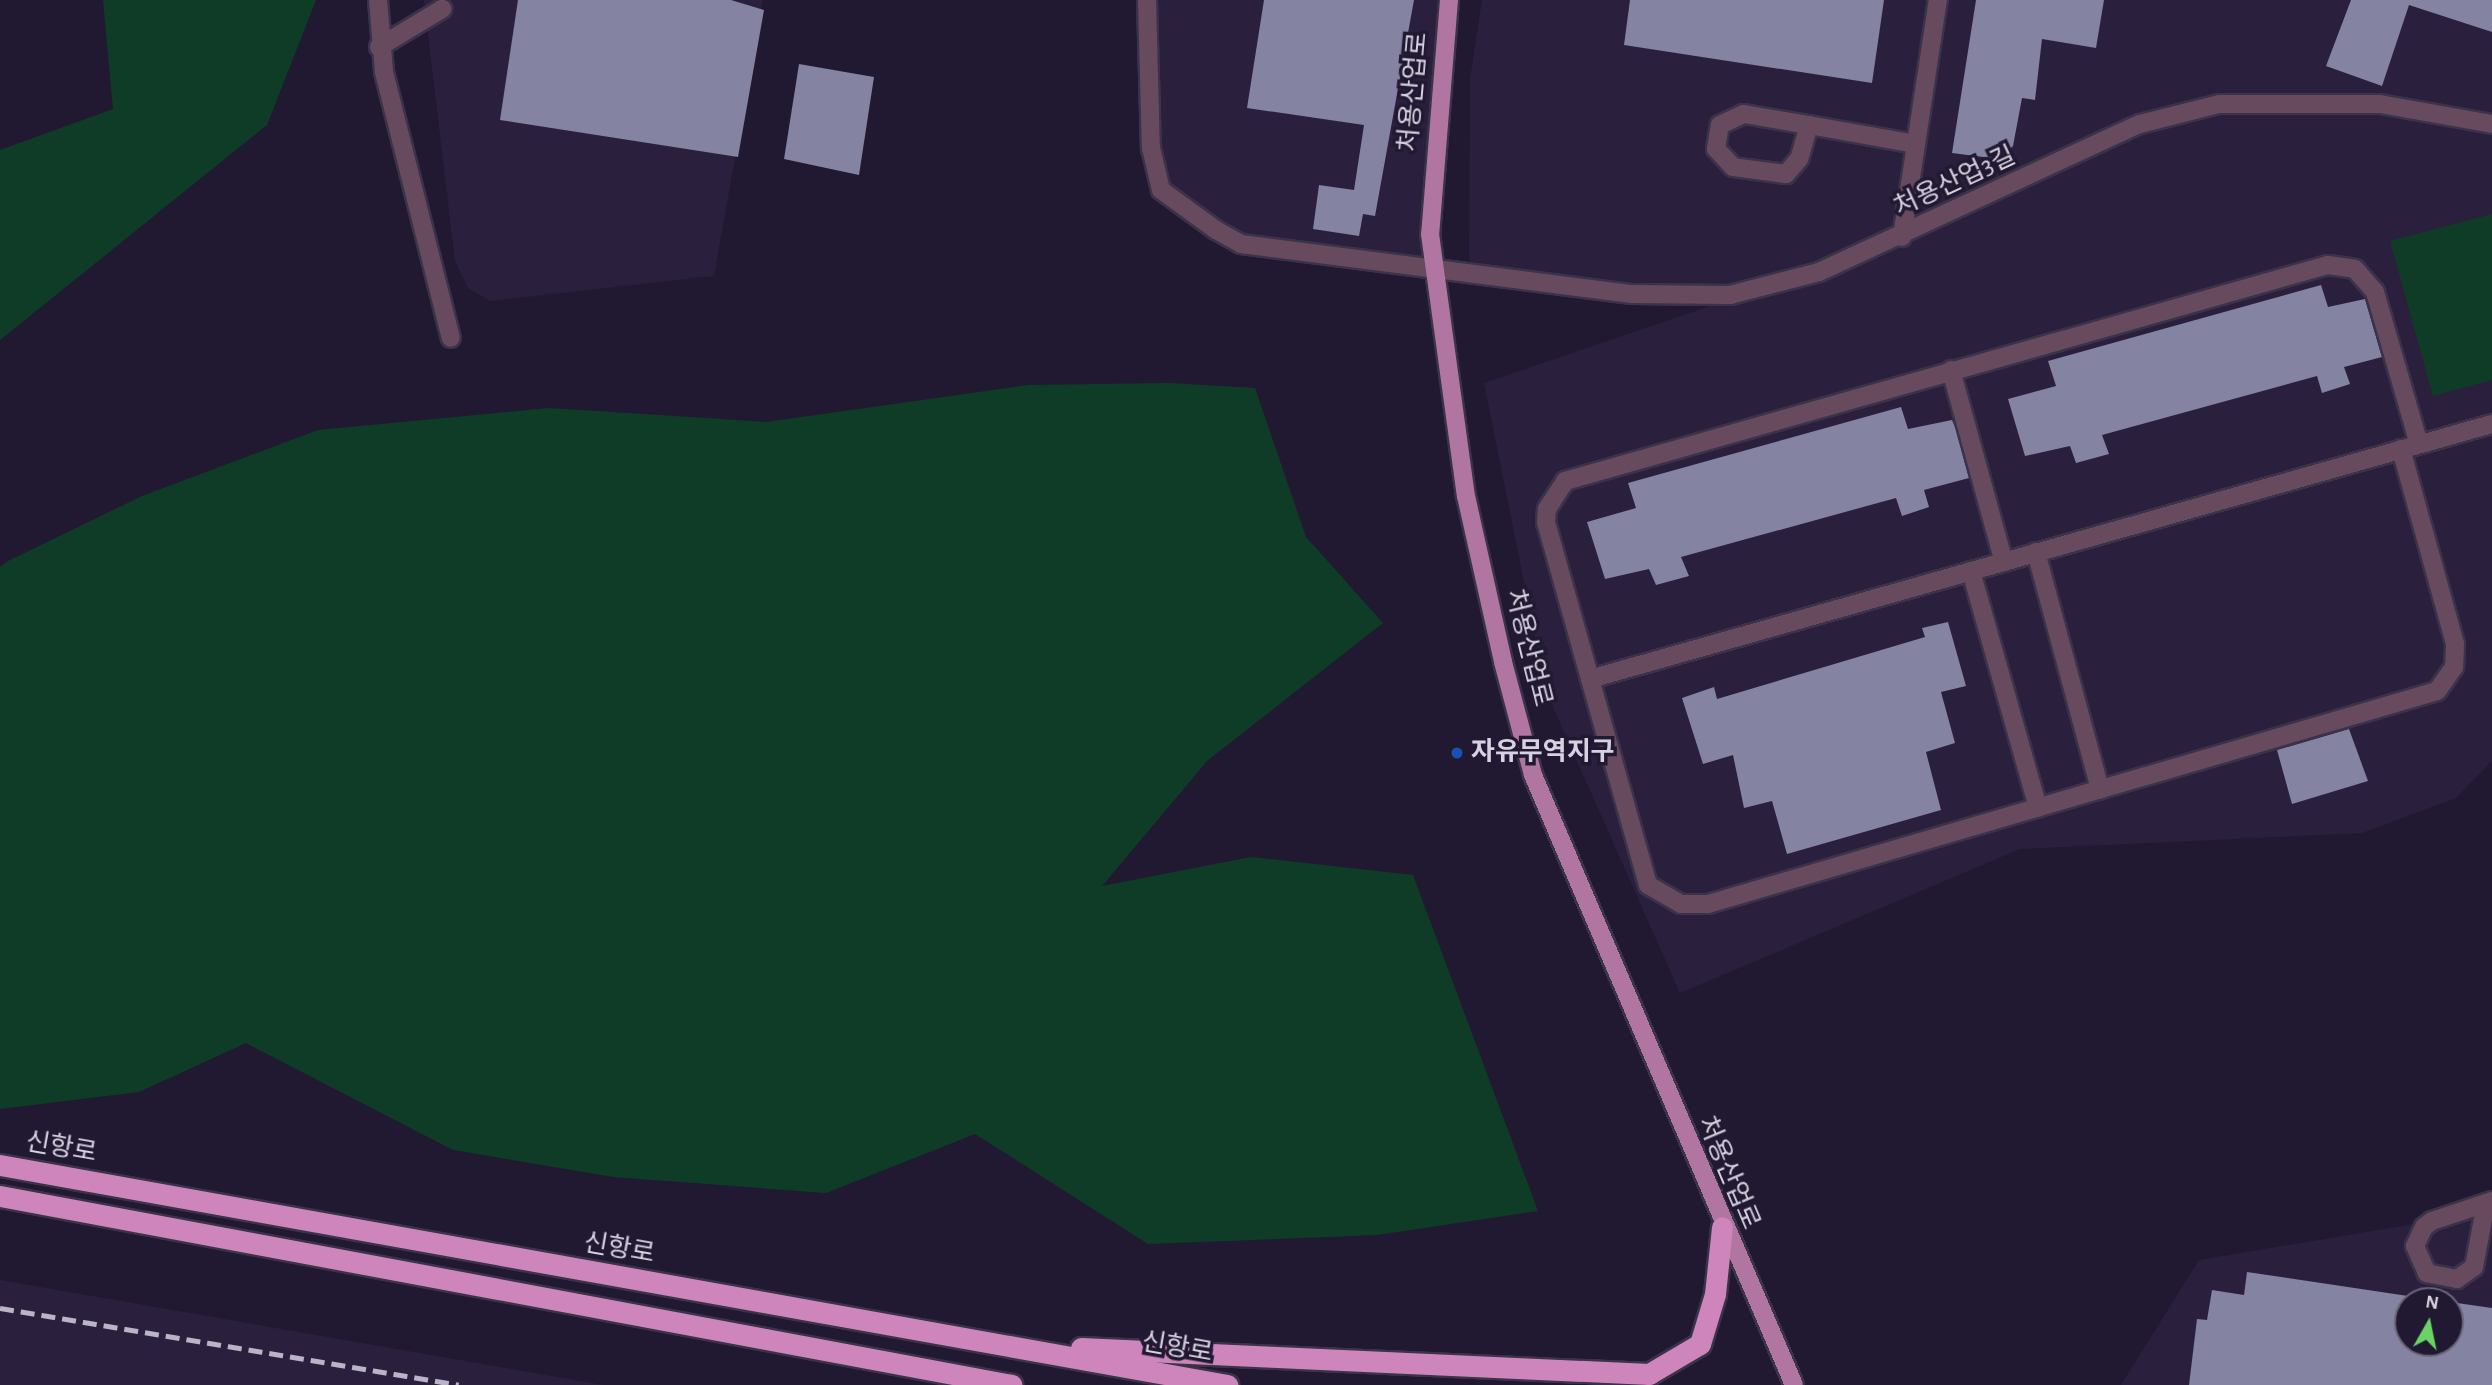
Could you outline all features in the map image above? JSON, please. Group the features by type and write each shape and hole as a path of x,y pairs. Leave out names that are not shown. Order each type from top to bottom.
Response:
{"highway":[{"name":"신항로","path":"0,1165 1227,1385"},
{"path":"0,1196 1012,1385"},
{"path":"995,1345 1439,1367 1649,1374 1700,1344 1715,1294 1722,1227"},
{"path":"1439,1367 1573,1385"}],"main road":[{"name":"처용산업로","path":"1449,0 1430,234 1466,496 1533,775 1722,1227 1794,1385"}],"street":[{"path":"378,0 379,47 451,338"},
{"name":"처용산업3길","path":"1147,0 1151,148 1161,190 1241,244 1436,274 1632,294 1730,295 1819,272 1902,237 2140,124 2219,104 2380,104 2492,124"},
{"path":"1902,237 1938,0"},
{"path":"379,47 442,9"},
{"path":"1809,125 1799,159 1786,174 1733,167 1716,149 1720,125 1734,114 1809,125 1916,144"},
{"path":"2401,449 2450,619 2454,667 2446,682 2437,691 1708,904 1681,904 1648,886 1546,522 1547,509 1565,481 1951,370 2343,265 2375,292 2419,444"},
{"path":"1951,370 2004,562"},
{"path":"1590,679 2492,424"},
{"path":"2036,552 2100,790"},
{"path":"1971,571 2038,808"},
{"path":"2489,1202 2474,1267 2457,1279 2427,1273 2416,1256 2424,1227 2489,1202"}],"shaded area":[{"path":"424,0 763,0 714,276 490,301 468,288 455,261"},
{"path":"1147,0 1449,0 1436,273 1241,244 1161,190"},
{"path":"1482,0 2492,0 2492,761 2456,798 2362,833 2020,849 1680,993 1546,691 1484,383 1766,287 1730,295 1469,277 1470,79"},
{"path":"2492,1201 2492,1385 2121,1385 2199,1260 2432,1221"},
{"path":"0,1280 603,1385 0,1385"}],"green space":[{"path":"103,0 316,0 267,125 0,340 0,150 113,109"},
{"path":"2492,214 2492,380 2433,396 2390,241"},
{"path":"1169,383 1255,388 1306,537 1383,623 1208,760 1102,886 1251,857 1413,875 1538,1211 1377,1235 1148,1244 975,1134 826,1193 613,1177 453,1150 246,1043 139,1092 0,1109 0,567 8,561 142,496 318,430 549,408 766,422 1028,385"}],"building":[{"path":"518,0 731,0 764,10 738,157 500,120"},
{"path":"1264,0 1414,0 1375,216 1363,214 1359,236 1313,229 1319,185 1354,190 1364,125 1247,108"},
{"path":"1630,0 1884,0 1872,83 1624,45"},
{"path":"1976,0 2104,0 2096,48 2042,39 2035,100 2022,98 2013,146 1999,159 1952,153"},
{"path":"2351,0 2492,0 2492,32 2409,5 2382,86 2326,66"},
{"path":"799,64 874,77 859,175 784,159"},
{"path":"2321,285 2328,307 2365,299 2382,357 2344,367 2350,384 2322,393 2317,376 2102,435 2109,454 2076,463 2070,446 2025,456 2008,399 2056,386 2048,361"},
{"path":"1901,407 1908,429 1952,420 1956,429 1969,478 1924,490 1929,507 1902,516 1896,498 1681,557 1689,576 1656,585 1649,569 1605,579 1587,522 1636,508 1628,483"},
{"path":"1948,622 1966,686 1941,692 1955,743 1926,752 1941,810 1787,854 1772,801 1744,808 1733,755 1703,764 1682,698 1714,687 1717,699 1925,637 1922,628"},
{"path":"2349,729 2368,781 2292,804 2277,750"},
{"path":"2247,1272 2394,1294 2394,1357 2464,1357 2464,1304 2492,1308 2492,1385 2189,1385 2197,1319 2207,1320 2212,1290 2244,1295"}],"railway":[{"path":"0,1308 459,1385"}],"place":[{"name":"자유무역지구","path":"1457,753"}]}
